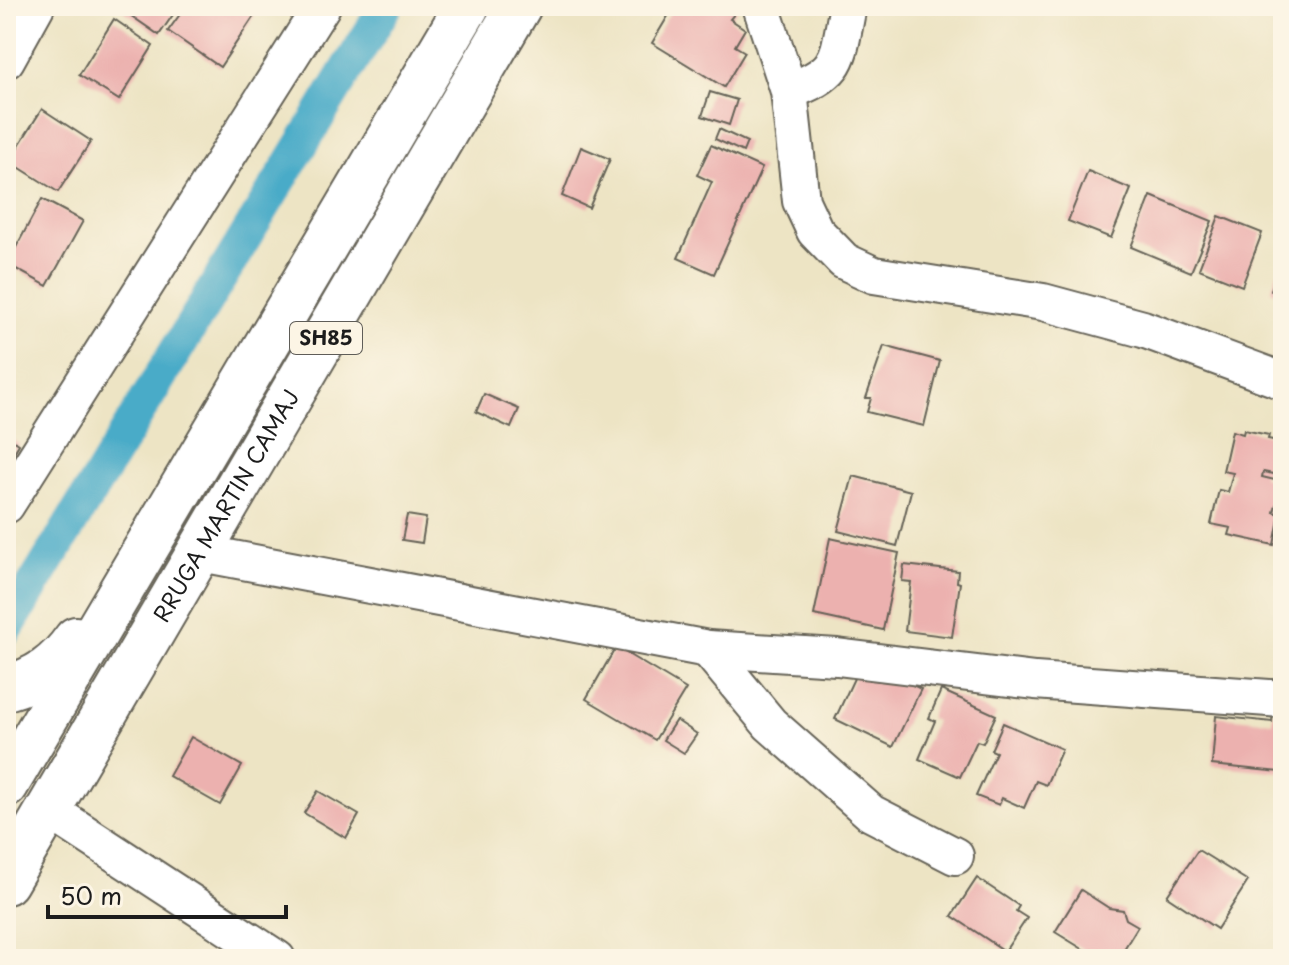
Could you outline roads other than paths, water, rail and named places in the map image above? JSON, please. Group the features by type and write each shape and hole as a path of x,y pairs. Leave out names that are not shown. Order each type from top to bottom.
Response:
{"highway":[{"name":"SH85","path":"6,785 467,6"},
{"name":"RRUGA MARTIN CAMAJ","path":"6,882 519,6"},
{"path":"6,688 42,675 62,660 89,619 119,595"}],"street":[{"path":"6,60 36,6"},
{"path":"6,505 322,6"},
{"path":"761,6 789,91 801,201 815,231 844,261 874,275 1043,302 1143,329 1283,381"},
{"path":"789,91 821,79 833,65 848,6"},
{"path":"201,553 708,649 837,657 1035,681 1283,699"},
{"path":"708,649 770,724 871,813 955,856"},
{"path":"49,810 277,959"}],"waterway":[{"path":"6,630 386,6"}]}
